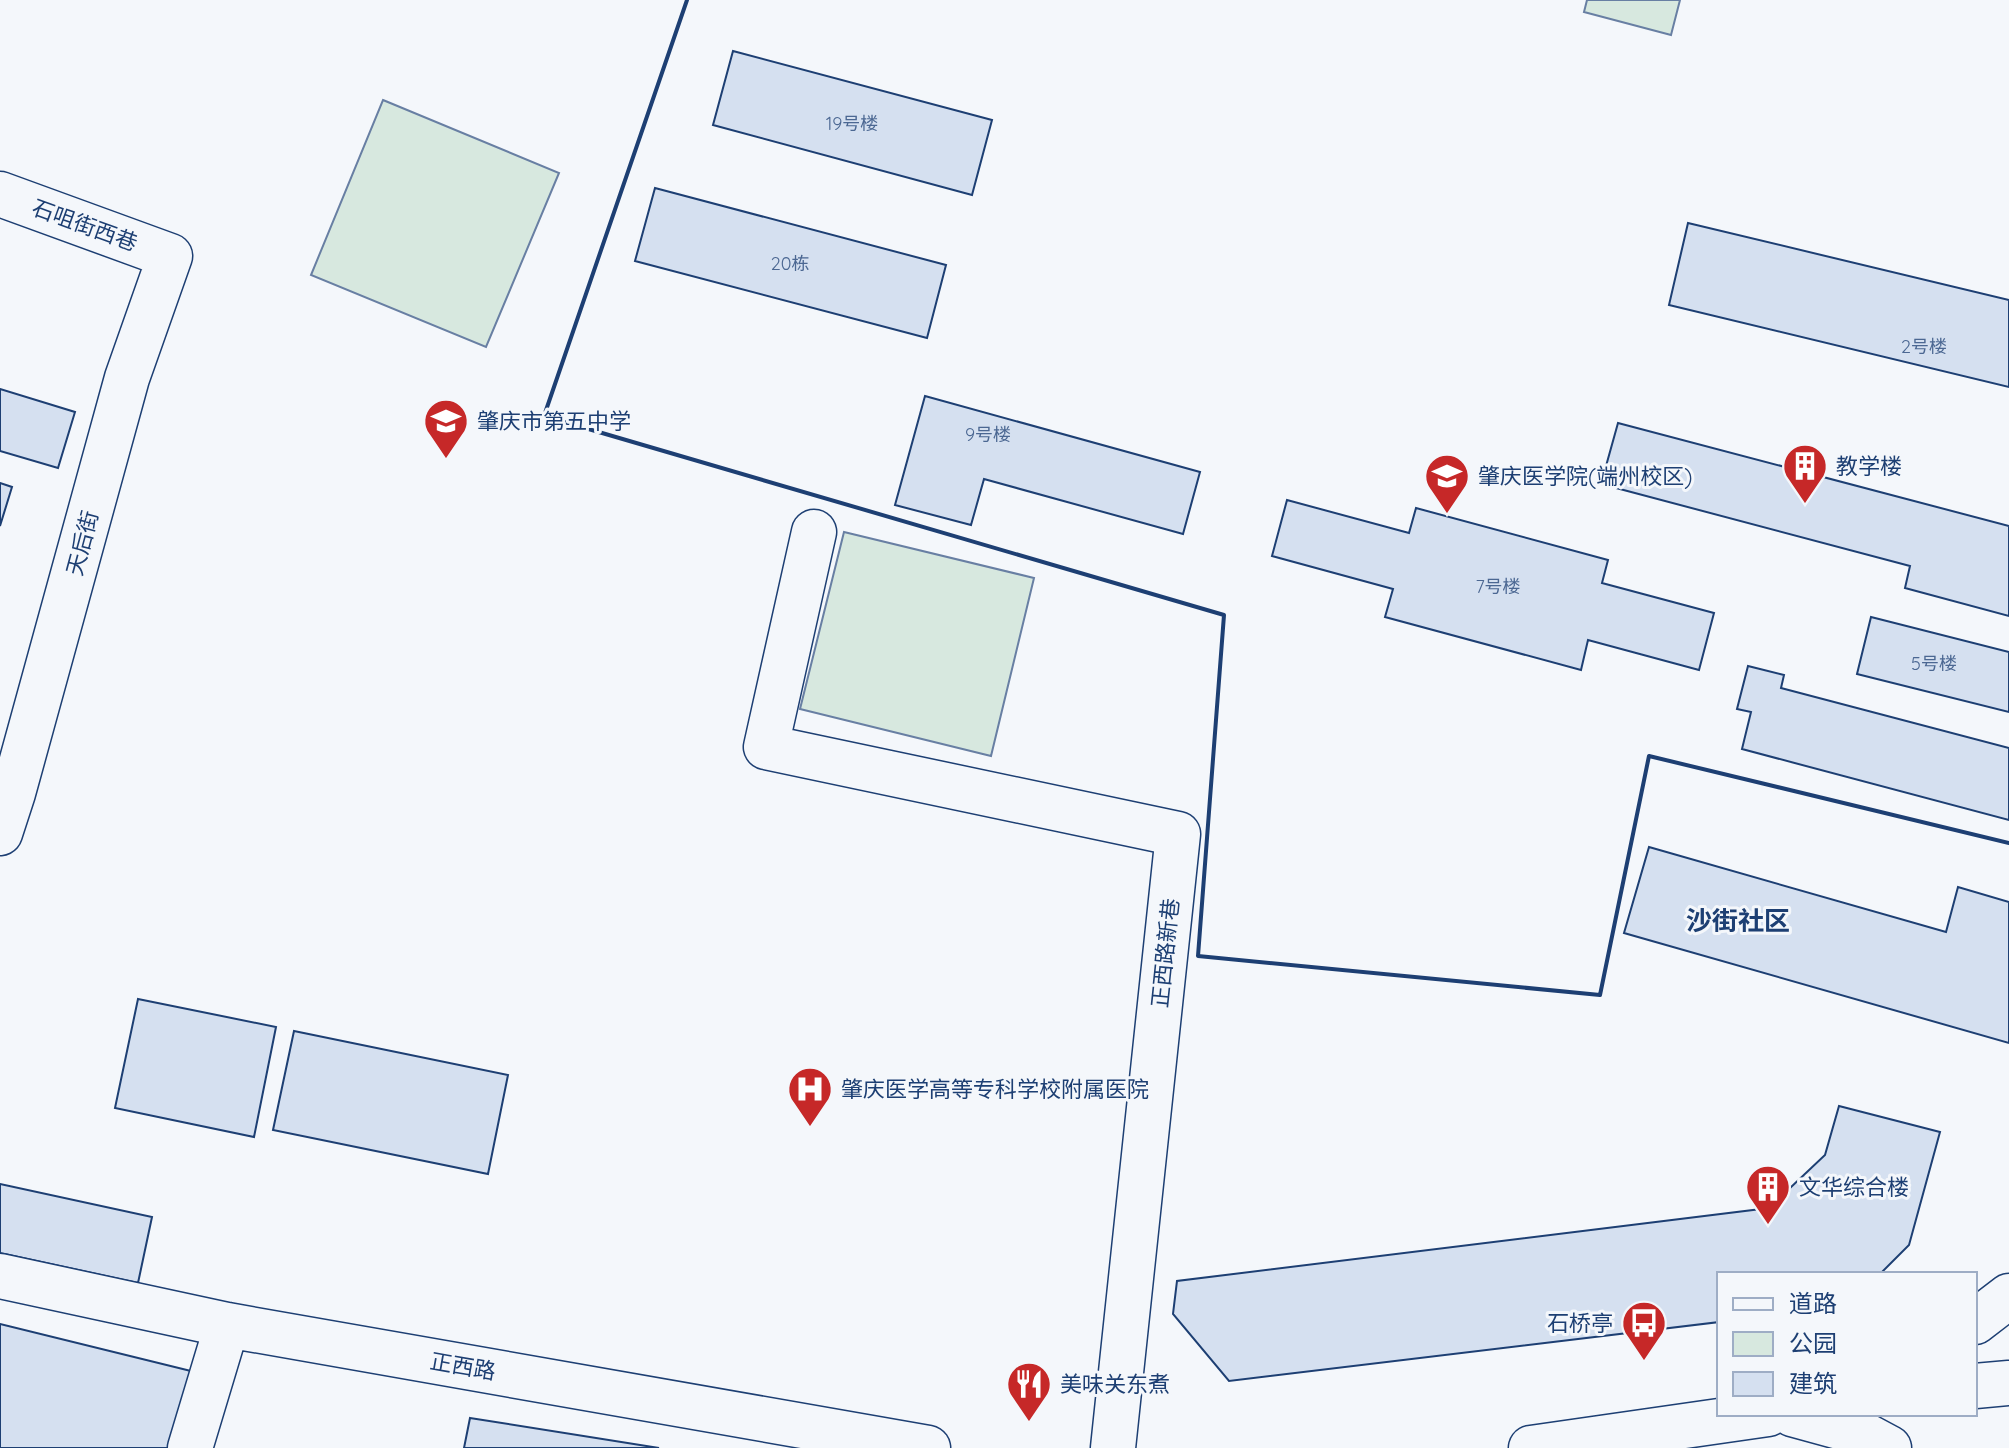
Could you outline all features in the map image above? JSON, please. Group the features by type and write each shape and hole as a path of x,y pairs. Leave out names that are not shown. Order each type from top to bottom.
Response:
{"street":[{"name":"石咀街西巷","path":"0,194 170,256"},
{"name":"天后街","path":"0,833 127,378 170,256"},
{"name":"正西路新巷","path":"814,532 766,747 1178,834 1113,1448"},
{"name":"正西路","path":"0,1276 775,1435 928,1448"},
{"path":"1977,1320 2009,1296"},
{"path":"190,1448 227,1325"},
{"path":"1977,1386 2009,1383"},
{"path":"1531,1448 1754,1416"},
{"path":"1799,1416 1861,1433 1889,1448"}],"green space":[{"path":"1587,0 1680,0 1671,35 1584,12"},
{"path":"383,100 559,173 486,347 311,275"},
{"path":"844,532 1034,578 991,756 800,709"}],"building":[{"path":"733,51 992,120 972,195 713,125"},
{"path":"655,188 946,265 927,338 635,261"},
{"path":"1688,223 2009,300 2009,387 1669,305"},
{"path":"0,389 75,412 58,468 0,451"},
{"path":"925,396 1200,472 1183,534 984,479 971,525 895,505"},
{"name":"教学楼","path":"1618,423 2009,526 2009,616 1905,588 1910,566 1601,484"},
{"path":"0,483 12,487 0,526"},
{"path":"1287,500 1409,533 1416,508 1608,560 1602,583 1714,613 1699,670 1588,640 1581,670 1385,617 1393,589 1272,556"},
{"path":"1871,617 2009,652 2009,712 1857,674"},
{"path":"1748,666 1784,675 1781,688 2009,748 2009,820 1742,749 1751,712 1737,709"},
{"path":"1649,847 1946,932 1958,887 2009,902 2009,1043 1624,933"},
{"path":"138,999 276,1027 254,1137 115,1108"},
{"path":"294,1031 508,1075 488,1174 273,1130"},
{"name":"文华综合楼","path":"1839,1106 1940,1132 1909,1245 1882,1272 1717,1272 1717,1322 1229,1381 1173,1314 1177,1281 1769,1208 1825,1155"},
{"path":"0,1184 152,1217 138,1283 0,1253"},
{"path":"0,1324 195,1372 176,1448 0,1448"},
{"path":"470,1418 659,1448 464,1448"}],"wall":[{"path":"687,0 544,416 1224,615 1198,956 1600,995 1649,756 2009,843"}],"place":[{"name":"肇庆市第五中学","path":"446,460"},
{"name":"教学楼","path":"1805,505"},
{"name":"肇庆医学院(端州校区)","path":"1447,515"},
{"name":"肇庆医学高等专科学校附属医院","path":"810,1128"},
{"name":"文华综合楼","path":"1768,1226"},
{"name":"石桥亭","path":"1644,1362"},
{"name":"美味关东煮","path":"1029,1423"}],"district":[{"name":"沙街社区","path":"1738,920"}]}
